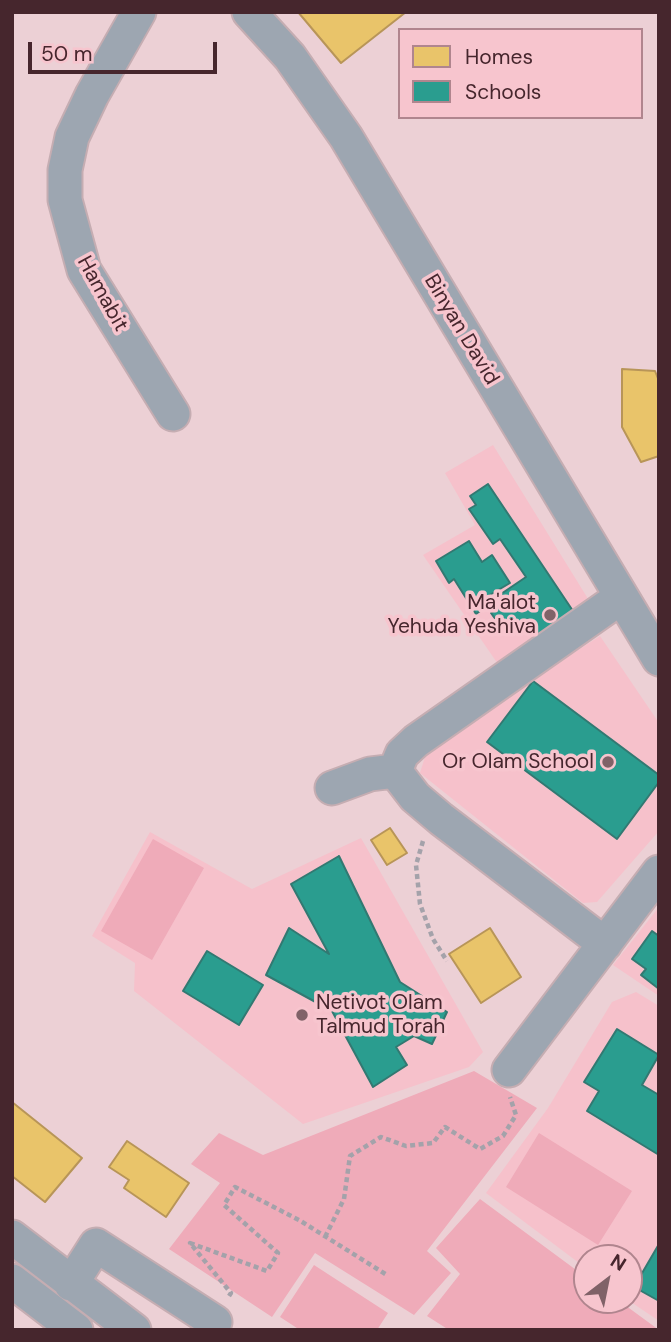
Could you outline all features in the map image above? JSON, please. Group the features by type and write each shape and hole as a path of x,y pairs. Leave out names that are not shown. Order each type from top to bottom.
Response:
{"street":[{"name":"Hamabit","path":"139,12 92,95 72,137 65,170 65,200 84,270 173,414"},
{"name":"Binyan David","path":"249,12 290,57 346,137 659,659"},
{"path":"395,771 402,754 416,741 620,598"},
{"path":"332,788 370,774 395,771"},
{"path":"395,771 415,797 441,819 606,944"},
{"path":"509,1070 659,872"},
{"path":"12,1237 134,1330"},
{"path":"71,1284 96,1245 215,1322"},
{"path":"12,1281 42,1320 76,1330"}],"path":[{"path":"441,819 421,844 416,866 420,904 433,939 447,961"},
{"path":"325,1237 344,1199 350,1156 381,1137 406,1146 433,1143 445,1127 480,1149 503,1136 516,1115 507,1089 509,1070"},
{"path":"215,1322 230,1293 190,1243 267,1271 278,1253 224,1205 235,1187 325,1237 387,1276"}],"shaded area":[{"path":"493,445 590,602 500,667 423,555 475,525 445,473"},
{"path":"600,636 659,723 659,831 597,902 583,903 420,773 429,744"},
{"path":"150,832 252,889 361,838 483,1052 469,1067 303,1124 134,991 135,963 92,936"},
{"path":"153,839 204,868 152,960 101,931"},
{"path":"659,907 659,996 613,965"},
{"path":"636,992 659,1006 659,1321 643,1310 643,1244 573,1244 573,1258 486,1193 548,1108 612,1002"},
{"path":"474,1071 537,1108 427,1251 451,1273 414,1315 315,1253 272,1317 169,1249 220,1183 191,1164 219,1133 263,1155"},
{"path":"539,1133 632,1191 596,1244 506,1187"},
{"path":"480,1199 573,1268 573,1314 637,1314 659,1330 449,1330 427,1316 460,1274 436,1248"},
{"path":"314,1265 388,1313 377,1330 300,1330 280,1317"}],"building: Homes":[{"path":"298,12 406,12 341,63"},
{"path":"622,369 655,371 659,381 659,456 641,462 622,427"},
{"path":"390,828 407,853 387,865 371,840"},
{"path":"490,928 521,977 481,1003 449,954"},
{"path":"12,1102 82,1158 45,1202 12,1176"},
{"path":"127,1141 189,1183 166,1217 124,1188 129,1180 109,1167"}],"building: Schools":[{"path":"488,484 573,611 538,634 528,619 506,634 491,613 504,604 498,596 526,577 500,539 493,544 469,509 476,505 470,496"},
{"path":"469,541 482,562 492,555 510,583 483,599 487,606 476,614 454,579 449,583 436,561"},
{"path":"533,681 659,775 659,782 617,839 487,742"},
{"path":"339,856 400,982 447,1012 432,1044 414,1036 396,1047 407,1065 373,1087 332,1011 266,975 289,928 329,954 291,884"},
{"path":"652,931 659,936 659,989 641,975 646,969 632,959"},
{"path":"207,951 263,985 239,1025 183,991"},
{"path":"617,1029 659,1055 642,1085 659,1095 659,1155 587,1111 599,1091 584,1082"},
{"path":"659,1244 659,1301 643,1292 643,1272"}],"place":[{"name":"Ma'alot Yehuda Yeshiva","path":"550,615"},
{"name":"Or Olam School","path":"608,762"},
{"name":"Netivot Olam Talmud Torah","path":"302,1015"}]}
